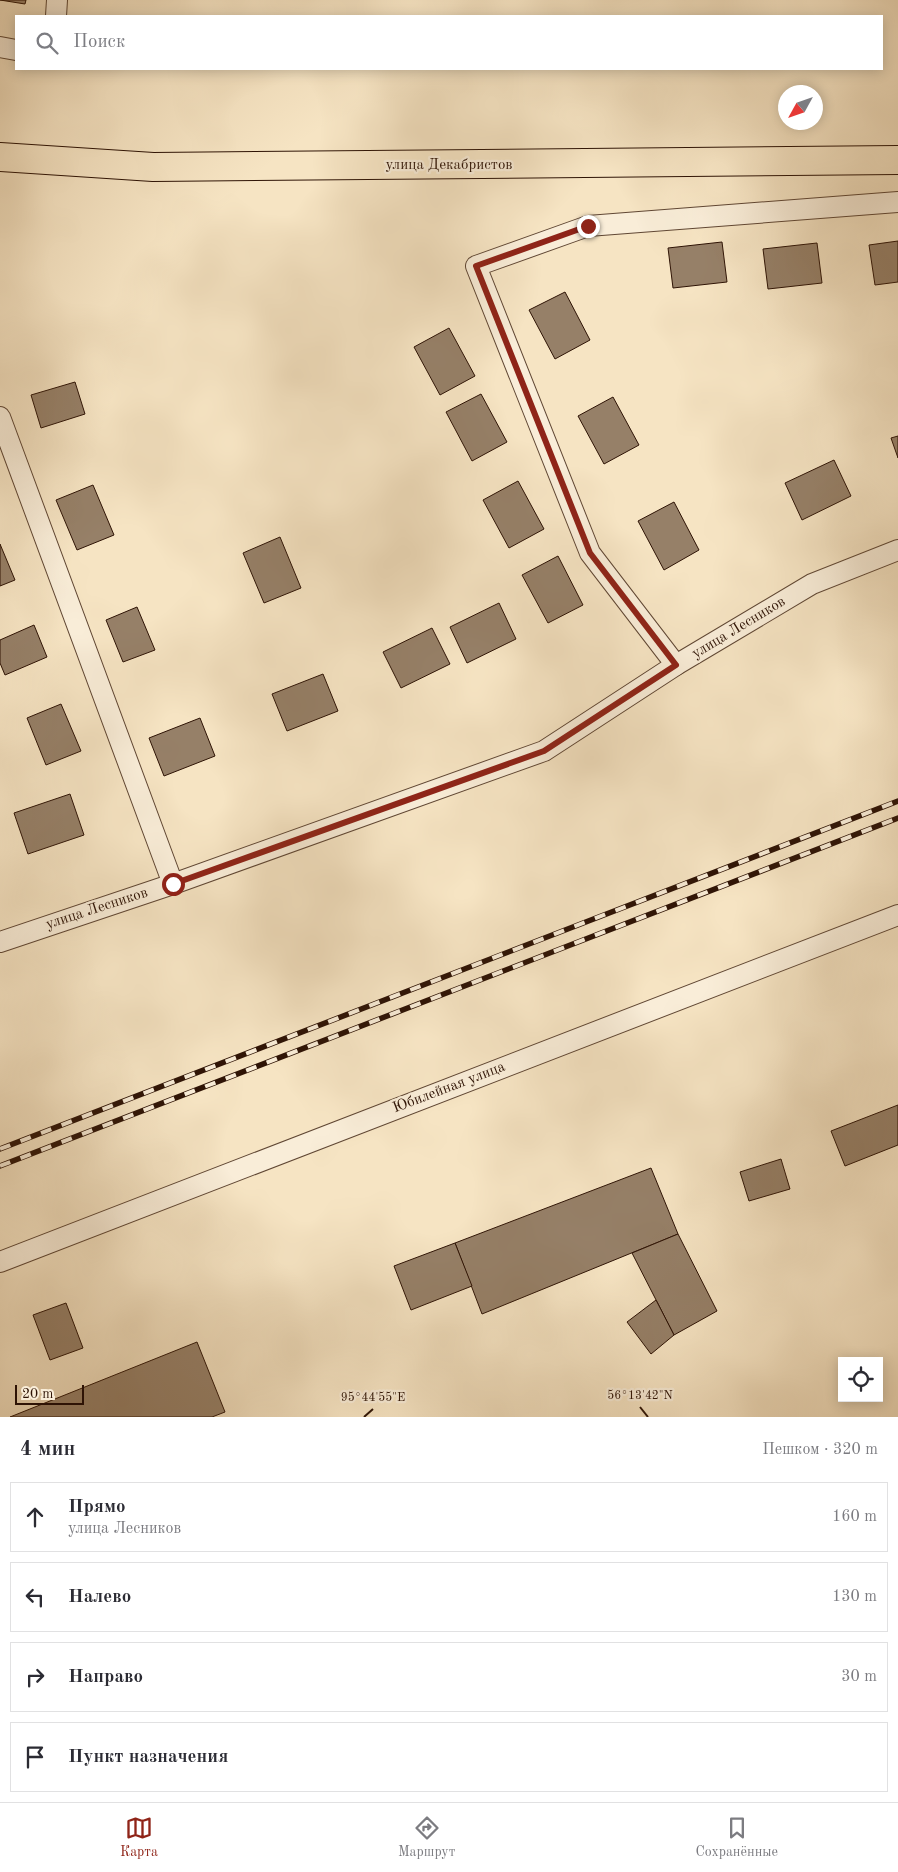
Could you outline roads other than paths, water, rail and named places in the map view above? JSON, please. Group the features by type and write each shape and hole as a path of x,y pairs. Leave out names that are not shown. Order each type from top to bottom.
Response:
{"main road":[{"name":"улица Декабристов","path":"0,157 153,167 898,160"}],"street":[{"path":"56,15 57,0"},
{"path":"0,47 15,50"},
{"path":"676,665 590,553 476,266 588,226 898,202"},
{"path":"0,416 173,884"},
{"name":"улица Лесников","path":"0,942 173,884 544,751 676,665 812,584 898,550"},
{"name":"Юбилейная улица","path":"0,1262 898,915"}],"railway":[{"path":"0,1149 898,801"},
{"path":"0,1166 898,818"}]}
